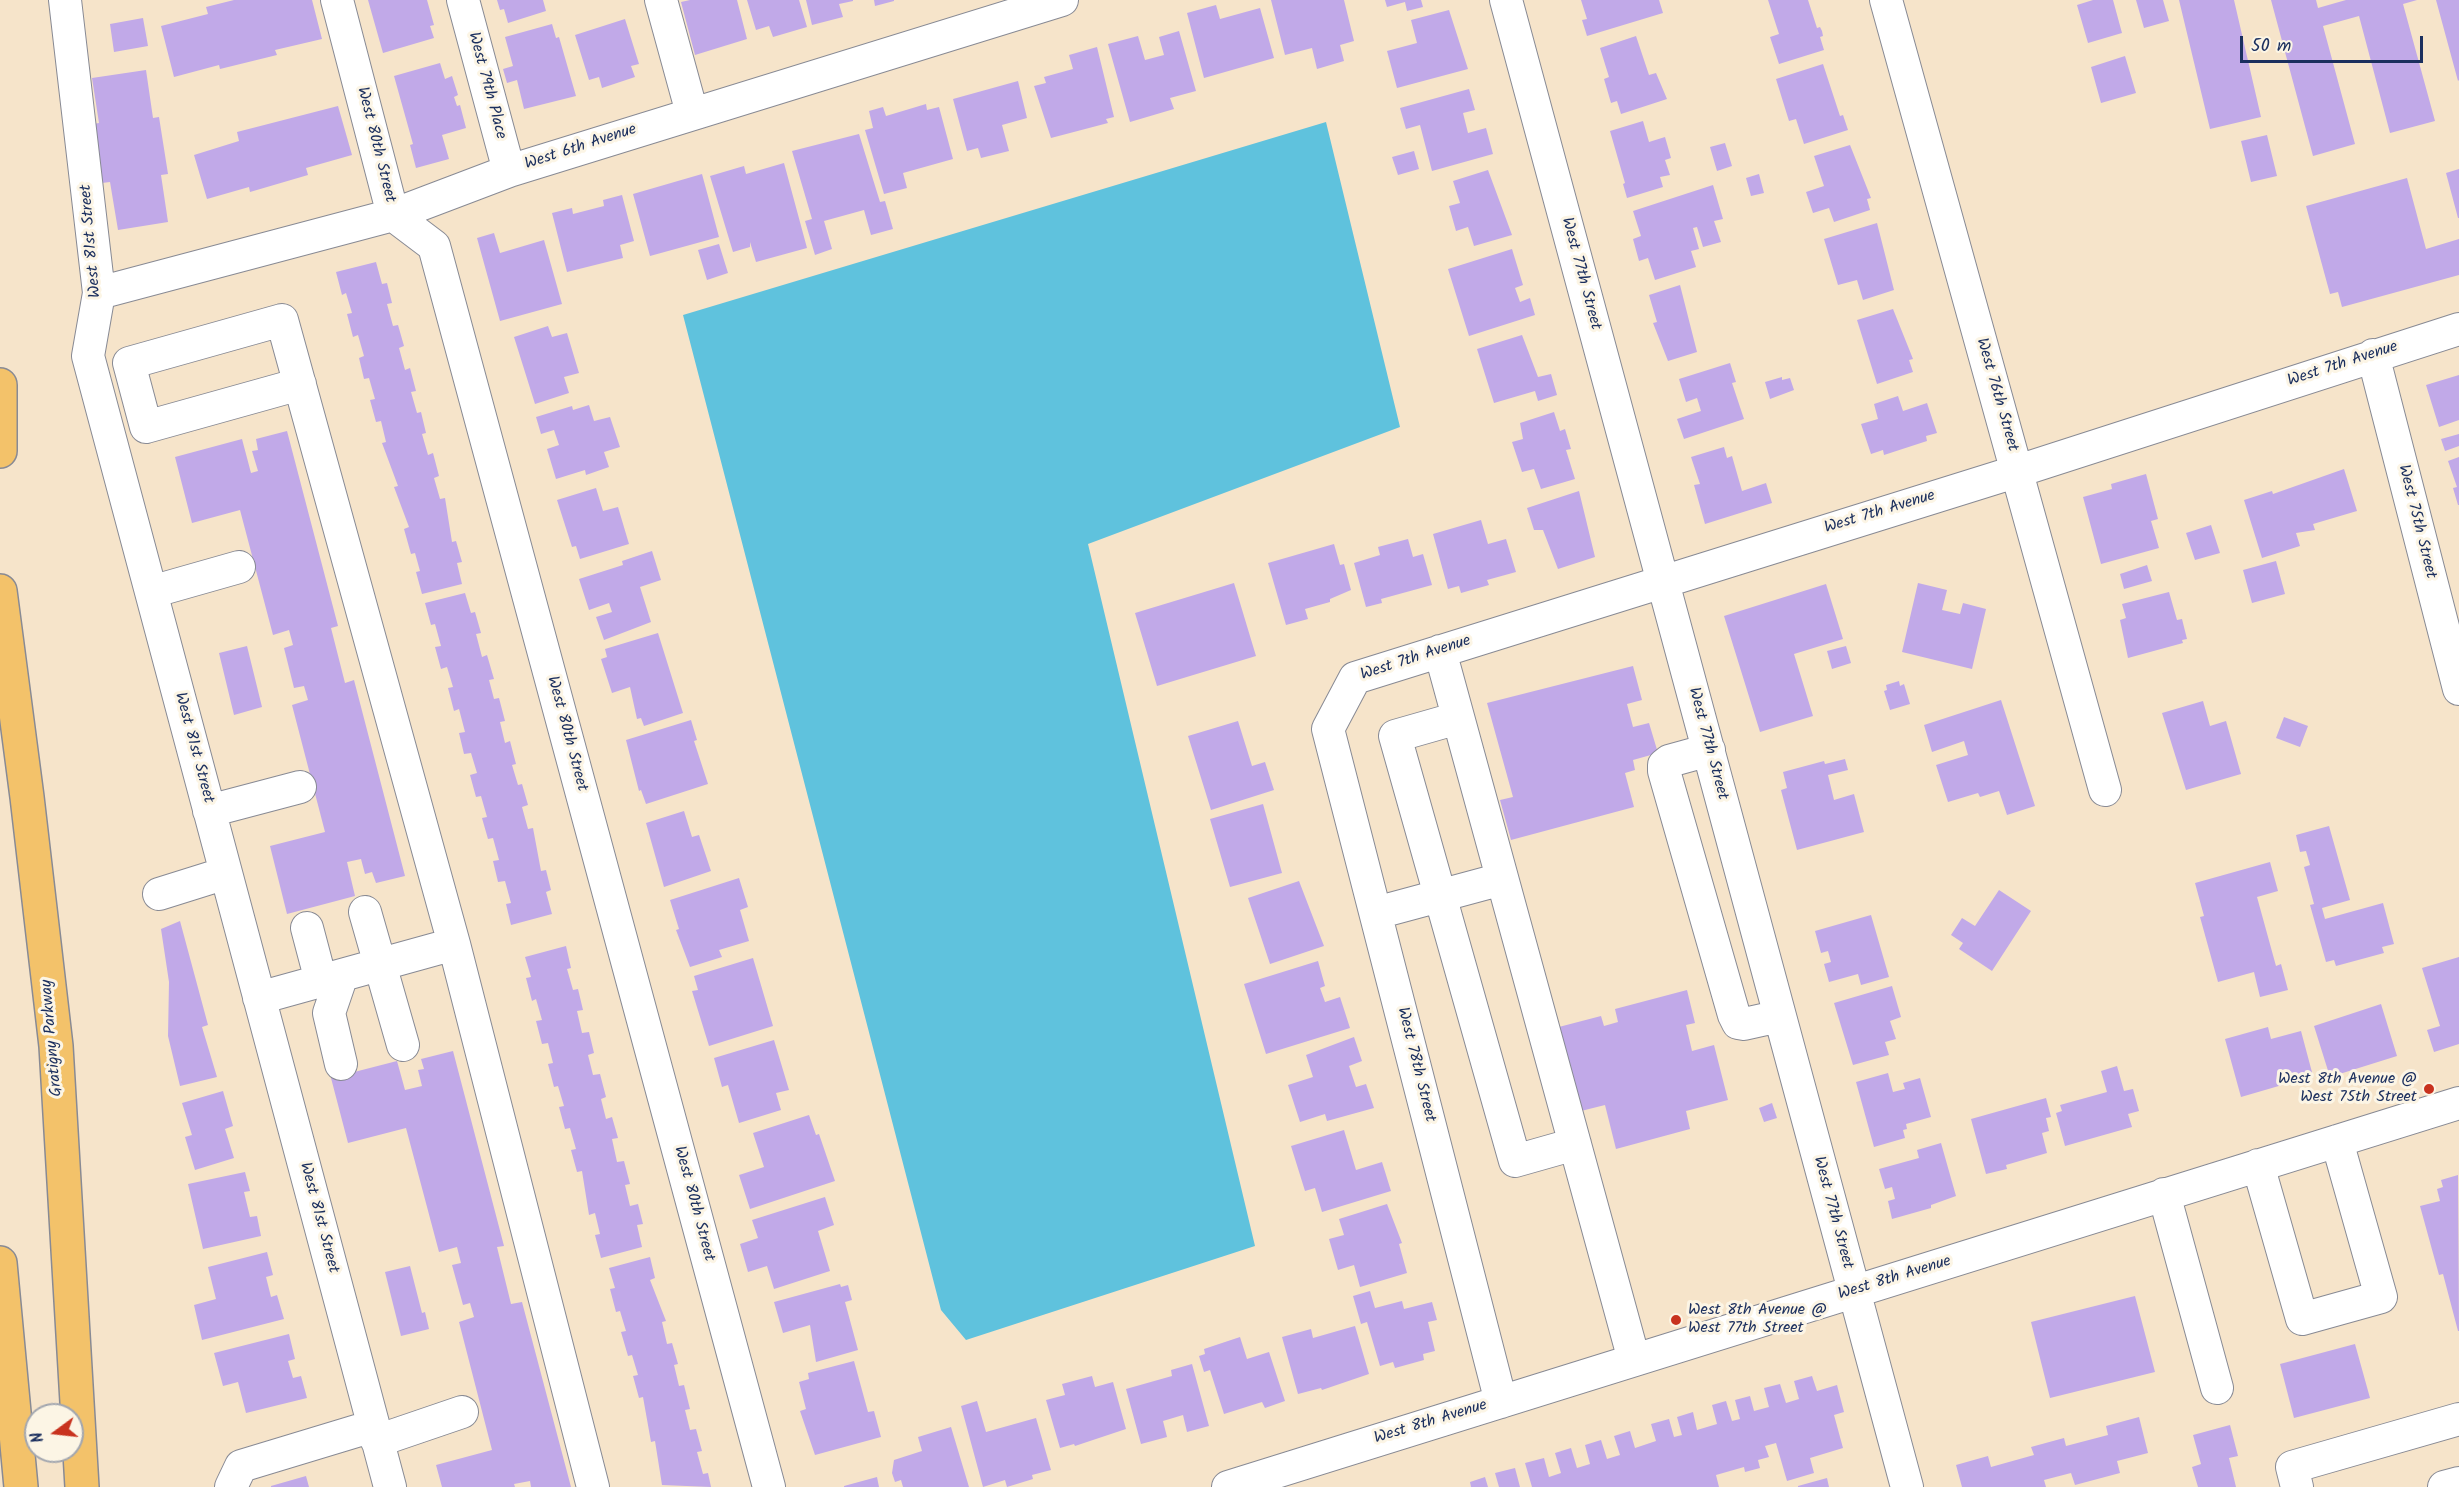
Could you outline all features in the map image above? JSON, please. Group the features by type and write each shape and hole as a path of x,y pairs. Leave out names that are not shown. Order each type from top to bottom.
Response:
{"highway":[{"path":"0,386 0,451"},
{"name":"Gratigny Parkway","path":"0,591 56,1046 82,1487"},
{"path":"0,1263 21,1487"}],"street":[{"name":"West 81st Street","path":"65,0 99,293 88,356 390,1487"},
{"name":"West 80th Street","path":"337,0 393,215 434,246 769,1487"},
{"name":"West 79th Place","path":"463,0 509,171"},
{"path":"661,0 692,113"},
{"name":"West 6th Avenue","path":"99,293 393,215 509,171 1062,0"},
{"name":"West 77th Street","path":"1506,0 1709,750 1852,1292 1907,1487"},
{"name":"West 76th Street","path":"1886,0 2105,790"},
{"path":"300,384 146,427 129,363 282,320 300,384 454,944 593,1487"},
{"name":"West 7th Avenue","path":"1328,729 1355,678 2018,471 2459,329"},
{"name":"West 75th Street","path":"2373,355 2459,689"},
{"path":"151,592 239,567"},
{"path":"1440,651 1634,1360"},
{"path":"1458,718 1395,736 1515,1161 1575,1144"},
{"name":"West 78th Street","path":"1328,729 1501,1402"},
{"path":"1709,750 1669,761 1664,765 1664,771 1734,1015 1738,1023 1744,1024 1780,1016"},
{"path":"209,811 300,787"},
{"path":"159,894 226,873"},
{"path":"1376,913 1503,879"},
{"path":"365,912 403,1045"},
{"path":"307,928 331,978 329,1013 341,1064"},
{"path":"259,998 454,944"},
{"name":"West 8th Avenue","path":"1228,1487 2459,1103"},
{"path":"2258,1165 2302,1319 2381,1297 2337,1141"},
{"path":"2164,1194 2217,1388"},
{"path":"231,1487 241,1466 462,1412"},
{"path":"2297,1487 2292,1467 2459,1419"},
{"path":"2444,1487 2459,1483"}],"water":[{"path":"1326,122 1400,427 1088,544 1255,1246 966,1340 941,1310 683,315"}],"building":[{"path":"234,0 312,0 322,39 275,50 277,55 220,69 219,65 174,77 161,26 208,14 206,7"},
{"path":"368,0 427,0 434,25 430,26 434,38 383,53"},
{"path":"497,0 543,0 546,11 508,23 504,9 500,10"},
{"path":"737,0 747,39 695,55 681,2"},
{"path":"747,0 799,0 807,27 773,37 769,26 756,30"},
{"path":"806,0 853,1 839,4 843,17 812,25"},
{"path":"874,0 894,0 894,1 875,6"},
{"path":"1271,0 1344,0 1354,41 1340,45 1344,61 1317,69 1312,48 1285,55"},
{"path":"1385,0 1421,0 1423,7 1407,11 1405,2 1387,7"},
{"path":"1581,0 1659,0 1663,13 1587,36 1582,20 1587,19"},
{"path":"1768,0 1808,0 1817,28 1820,27 1822,31 1823,36 1820,37 1824,50 1779,64 1770,37 1779,34"},
{"path":"2093,0 2113,0 2122,33 2088,43 2077,5"},
{"path":"2136,0 2163,0 2169,21 2144,28"},
{"path":"2179,0 2234,0 2261,117 2210,129"},
{"path":"2271,0 2316,0 2318,8 2346,0 2417,0 2403,4 2435,121 2390,133 2359,16 2323,26 2355,144 2313,156"},
{"path":"2436,0 2459,0 2458,81"},
{"path":"1216,5 1220,19 1260,8 1274,58 1204,78 1187,13"},
{"path":"1449,10 1468,69 1397,88 1387,51 1417,43 1411,20"},
{"path":"143,18 148,46 114,52 110,24"},
{"path":"625,19 639,64 631,66 635,77 602,88 599,77 589,80 575,35"},
{"path":"552,24 556,38 559,37 576,96 524,109 517,80 507,83 503,69 513,66 505,37"},
{"path":"1179,31 1196,91 1170,98 1174,109 1130,122 1108,44 1138,36 1145,60 1164,55 1159,37"},
{"path":"1636,36 1649,75 1656,73 1667,99 1621,114 1617,101 1611,103 1604,79 1609,77 1600,48"},
{"path":"1097,47 1114,117 1106,119 1108,123 1051,138 1034,86 1046,83 1044,77 1073,69 1069,55"},
{"path":"2125,56 2136,93 2101,103 2091,67"},
{"path":"440,63 445,79 452,76 458,95 454,97 457,106 460,105 466,128 442,135 449,159 416,168 410,145 413,144 394,76"},
{"path":"1823,64 1840,116 1843,115 1848,130 1804,144 1796,119 1789,121 1776,79"},
{"path":"146,70 153,118 159,117 168,174 161,175 168,222 118,230 110,182 102,183 93,124 99,123 92,78"},
{"path":"1018,81 1027,118 1002,125 1009,151 981,158 978,148 967,151 953,99"},
{"path":"1469,89 1475,110 1463,113 1468,133 1486,128 1493,154 1432,171 1420,125 1406,129 1400,108"},
{"path":"926,104 927,110 939,107 953,159 903,173 907,188 884,194 865,130 873,128 869,111 883,107 886,116"},
{"path":"338,106 352,155 306,168 308,175 250,192 249,187 207,199 194,155 239,141 237,132"},
{"path":"1643,121 1649,142 1665,137 1671,158 1665,160 1670,175 1660,177 1663,187 1627,198 1610,131"},
{"path":"859,134 880,202 885,201 893,229 871,235 864,210 824,221 832,249 815,255 805,221 812,219 792,151"},
{"path":"2267,135 2277,176 2251,182 2241,141"},
{"path":"1725,143 1732,166 1717,171 1710,147"},
{"path":"1850,145 1871,198 1867,199 1870,210 1834,222 1829,208 1813,213 1806,192 1824,186 1814,156"},
{"path":"1414,151 1419,169 1398,175 1392,157"},
{"path":"784,163 807,248 756,262 750,242 750,247 733,252 710,176 744,166 746,174"},
{"path":"2459,169 2459,218 2458,218 2446,173"},
{"path":"1488,170 1512,235 1474,246 1468,227 1456,231 1449,206 1460,203 1453,181"},
{"path":"702,174 719,237 650,256 633,194"},
{"path":"1759,174 1764,193 1751,196 1746,178"},
{"path":"2407,178 2426,249 2459,239 2459,275 2342,307 2338,292 2330,294 2306,206"},
{"path":"1713,185 1723,219 1714,221 1721,242 1703,247 1697,227 1693,228 1699,249 1691,251 1696,267 1655,280 1648,258 1639,261 1633,239 1641,236 1633,211"},
{"path":"622,195 634,241 620,245 623,258 567,272 552,213 572,208 573,214 604,206 603,200"},
{"path":"1877,223 1894,290 1863,300 1857,280 1838,285 1824,239"},
{"path":"494,233 500,253 544,240 562,304 500,321 477,238"},
{"path":"719,244 728,273 707,280 698,250"},
{"path":"1512,249 1523,285 1515,288 1520,302 1530,298 1535,315 1469,336 1448,269"},
{"path":"376,262 382,284 387,283 392,303 387,304 393,326 398,325 404,346 399,348 405,370 410,368 416,391 411,392 417,413 421,412 426,433 422,434 428,455 433,453 439,476 434,478 440,499 445,498 452,542 456,541 462,562 457,563 462,584 422,594 416,572 420,571 415,553 411,554 404,529 409,527 394,487 398,486 382,443 386,442 381,421 376,422 370,400 375,399 369,378 364,379 359,358 364,356 358,335 353,337 347,314 352,313 346,293 342,295 336,272"},
{"path":"1680,285 1697,352 1668,361 1653,323 1657,322 1649,295"},
{"path":"1893,309 1913,359 1909,360 1913,372 1877,384 1857,320"},
{"path":"548,326 552,337 567,333 579,373 564,377 569,393 535,404 514,337"},
{"path":"1522,335 1538,377 1551,374 1557,395 1538,401 1535,391 1494,403 1477,349"},
{"path":"1730,363 1736,382 1732,383 1744,419 1684,439 1677,419 1701,411 1697,398 1686,402 1679,379"},
{"path":"2459,375 2459,420 2439,427 2426,385"},
{"path":"1782,377 1782,380 1790,378 1794,390 1770,399 1765,382"},
{"path":"1898,396 1903,411 1927,403 1937,433 1926,436 1927,441 1884,455 1883,450 1871,454 1861,424 1878,419 1874,404"},
{"path":"589,405 594,421 610,417 620,447 604,452 609,467 586,475 585,470 556,479 547,449 559,445 554,430 541,434 536,417 572,406 573,410"},
{"path":"1554,412 1560,431 1565,429 1571,449 1566,450 1575,479 1541,489 1534,469 1522,472 1512,442 1523,439 1520,423"},
{"path":"287,431 338,626 331,628 345,683 354,680 405,876 376,883 372,872 365,874 361,859 347,862 355,896 287,914 270,846 325,832 292,705 308,700 304,686 294,688 284,648 293,645 289,630 273,635 240,510 192,523 175,457 242,439 251,473 258,471 252,451 258,450 256,439"},
{"path":"2459,434 2459,446 2445,451 2441,439"},
{"path":"1724,447 1727,458 1732,456 1742,491 1766,483 1772,503 1705,524 1694,485 1700,484 1691,457"},
{"path":"2459,457 2458,505 2453,488 2457,487 2448,461"},
{"path":"2344,469 2357,511 2313,524 2315,530 2296,533 2300,546 2262,558 2244,500 2272,491 2273,494"},
{"path":"2146,474 2158,519 2151,521 2159,548 2101,564 2083,497 2112,489 2111,484"},
{"path":"596,488 603,511 618,507 629,544 580,559 576,546 572,547 557,500"},
{"path":"1579,491 1595,557 1558,569 1543,530 1534,530 1527,508"},
{"path":"1481,520 1488,544 1506,539 1516,572 1487,580 1489,585 1461,593 1459,586 1448,589 1433,534"},
{"path":"2211,525 2220,553 2195,560 2186,533"},
{"path":"1408,539 1413,557 1423,554 1432,585 1381,599 1382,603 1366,607 1354,563 1380,555 1378,547"},
{"path":"1334,544 1340,565 1344,564 1351,590 1330,599 1330,602 1305,609 1308,619 1286,625 1268,563"},
{"path":"652,551 661,580 640,587 651,622 604,640 596,617 612,612 609,603 589,610 579,579 623,565 622,561"},
{"path":"2276,561 2285,594 2252,603 2243,570"},
{"path":"2147,565 2152,581 2124,589 2120,574"},
{"path":"1234,583 1256,656 1157,686 1135,613"},
{"path":"1918,583 1947,590 1942,610 1960,614 1963,603 1986,609 1972,669 1902,652"},
{"path":"1826,584 1843,639 1794,654 1813,716 1760,732 1724,616"},
{"path":"2169,592 2177,620 2182,619 2187,639 2182,640 2183,643 2128,658 2120,620 2126,618 2122,604"},
{"path":"465,593 471,613 475,612 481,633 476,634 482,657 487,655 494,679 489,680 494,699 499,698 505,721 500,722 505,743 510,741 516,764 512,765 518,785 522,784 528,805 522,807 528,829 533,828 541,871 546,870 551,890 546,892 552,914 511,925 506,904 511,903 505,881 498,882 493,861 499,860 493,838 488,839 482,818 487,817 481,796 476,797 470,775 477,773 471,753 464,754 459,733 465,732 459,709 454,711 448,688 453,687 447,667 441,669 435,647 441,646 435,624 431,625 425,603"},
{"path":"658,633 683,713 644,726 641,718 637,719 630,687 612,693 601,659 607,657 605,649"},
{"path":"247,646 262,707 234,715 219,653"},
{"path":"1846,646 1851,663 1832,669 1827,651"},
{"path":"1633,666 1642,700 1627,704 1633,727 1649,723 1658,753 1633,760 1635,770 1625,773 1634,807 1511,840 1500,800 1513,797 1487,703"},
{"path":"1899,681 1900,686 1904,684 1910,704 1890,710 1884,691 1887,690 1886,685"},
{"path":"2001,700 2035,806 2007,815 1999,791 1980,797 1978,793 1948,802 1936,765 1968,755 1964,741 1932,752 1924,725"},
{"path":"2203,701 2210,726 2226,721 2241,774 2186,790 2162,713"},
{"path":"2284,717 2308,726 2300,747 2276,738"},
{"path":"691,720 697,740 694,741 708,784 646,804 641,790 639,791 626,740"},
{"path":"1238,721 1252,766 1265,762 1274,790 1211,810 1188,736"},
{"path":"1845,759 1848,770 1828,775 1834,800 1854,794 1864,832 1797,850 1781,790 1787,788 1783,772 1824,761 1825,764"},
{"path":"1263,804 1282,873 1230,887 1210,819"},
{"path":"684,811 692,837 699,835 711,871 664,887 646,823"},
{"path":"2329,826 2350,900 2322,908 2325,919 2383,903 2394,944 2382,947 2384,953 2336,966 2334,960 2326,962 2310,905 2314,904 2304,867 2310,865 2306,851 2300,852 2296,835"},
{"path":"2270,862 2278,891 2257,897 2276,966 2281,964 2288,990 2260,997 2254,972 2218,982 2200,917 2204,916 2195,883"},
{"path":"739,878 748,907 740,910 749,941 719,950 722,957 690,967 676,930 679,929 670,900"},
{"path":"1299,881 1324,946 1270,964 1248,898"},
{"path":"1999,890 2031,911 1992,971 1959,949 1963,943 1951,935 1962,918 1975,926"},
{"path":"1871,915 1889,977 1861,985 1858,974 1829,982 1824,964 1831,962 1828,951 1821,953 1815,931"},
{"path":"180,921 208,1025 202,1027 217,1077 180,1086 168,1036 169,982 161,929"},
{"path":"566,946 571,968 567,969 573,990 578,989 583,1010 577,1011 582,1033 589,1032 594,1053 588,1055 593,1075 600,1074 606,1097 601,1099 606,1119 612,1117 618,1138 612,1139 617,1162 624,1161 630,1184 625,1185 630,1206 638,1204 643,1224 637,1225 642,1247 601,1258 595,1235 600,1234 595,1213 589,1215 582,1171 577,1172 571,1150 576,1149 570,1128 565,1129 559,1107 564,1106 558,1086 554,1087 548,1064 553,1063 548,1043 542,1044 536,1021 542,1020 536,999 532,1001 526,978 531,977 525,957"},
{"path":"2459,957 2459,1044 2434,1052 2427,1030 2440,1026 2422,968"},
{"path":"753,958 773,1026 709,1046 692,991 698,990 694,976"},
{"path":"1318,961 1325,986 1320,988 1325,1002 1340,997 1350,1028 1266,1054 1244,984"},
{"path":"1892,986 1901,1017 1890,1021 1896,1039 1885,1042 1889,1055 1853,1065 1834,1003"},
{"path":"1687,990 1695,1023 1686,1025 1692,1051 1714,1045 1728,1100 1686,1111 1690,1129 1616,1149 1605,1105 1577,1112 1555,1028 1601,1016 1604,1026 1618,1022 1615,1009"},
{"path":"2381,1004 2397,1056 2330,1077 2314,1026"},
{"path":"2268,1027 2271,1039 2301,1031 2313,1076 2241,1097 2225,1039"},
{"path":"1354,1037 1362,1061 1349,1066 1356,1087 1366,1084 1374,1108 1327,1121 1325,1114 1300,1122 1288,1085 1313,1077 1306,1055"},
{"path":"774,1040 789,1090 776,1093 781,1110 739,1123 728,1085 722,1087 714,1058"},
{"path":"453,1051 504,1246 497,1247 511,1304 522,1302 571,1487 531,1487 530,1481 514,1484 515,1487 442,1487 436,1465 492,1450 459,1322 474,1317 470,1303 463,1305 452,1265 461,1263 457,1247 439,1252 406,1128 348,1143 331,1078 397,1061 405,1090 422,1086 418,1070 424,1069 421,1059"},
{"path":"2117,1066 2124,1091 2133,1089 2139,1111 2128,1114 2132,1127 2065,1146 2056,1113 2062,1111 2060,1105 2107,1092 2101,1071"},
{"path":"1888,1073 1893,1092 1905,1089 1903,1083 1920,1078 1931,1117 1906,1124 1907,1129 1903,1130 1905,1138 1874,1147 1856,1082"},
{"path":"223,1091 233,1126 225,1129 234,1158 195,1170 185,1137 192,1135 182,1103"},
{"path":"2046,1098 2051,1117 2046,1118 2049,1131 2042,1133 2047,1153 2006,1165 2007,1169 1986,1174 1971,1119"},
{"path":"1772,1103 1777,1118 1764,1122 1759,1108"},
{"path":"809,1115 816,1135 819,1134 835,1181 750,1209 739,1175 764,1167 753,1133"},
{"path":"1344,1130 1356,1170 1382,1162 1391,1191 1322,1212 1315,1188 1305,1191 1291,1146"},
{"path":"1941,1143 1956,1196 1931,1205 1931,1208 1892,1219 1888,1201 1895,1199 1892,1187 1885,1189 1879,1169 1919,1158 1917,1150"},
{"path":"245,1172 250,1191 244,1192 250,1217 257,1216 261,1236 203,1249 188,1184"},
{"path":"2458,1175 2459,1331 2443,1274 2439,1275 2420,1206 2440,1201 2437,1189 2443,1187 2441,1180"},
{"path":"825,1197 834,1225 818,1231 830,1271 774,1289 767,1266 748,1272 740,1244 758,1238 752,1220"},
{"path":"1387,1204 1402,1243 1399,1244 1407,1273 1360,1287 1354,1265 1338,1270 1329,1239 1344,1235 1339,1219"},
{"path":"267,1252 273,1275 266,1277 271,1297 277,1295 284,1319 202,1340 194,1305 216,1299 208,1267"},
{"path":"650,1257 655,1278 650,1280 666,1321 662,1322 667,1344 672,1343 678,1364 674,1365 679,1386 684,1385 690,1409 685,1410 690,1430 696,1429 702,1451 697,1452 703,1474 708,1473 711,1487 662,1485 655,1441 651,1442 643,1397 639,1398 633,1376 638,1375 632,1355 628,1356 621,1332 626,1331 620,1311 616,1312 610,1289 615,1288 609,1268"},
{"path":"410,1266 422,1313 425,1312 429,1329 401,1336 385,1272"},
{"path":"840,1284 841,1287 848,1285 852,1300 845,1302 858,1350 816,1362 810,1325 783,1333 774,1302"},
{"path":"1370,1291 1375,1308 1402,1301 1404,1309 1432,1302 1437,1320 1428,1322 1435,1351 1423,1354 1424,1360 1395,1368 1393,1362 1380,1366 1367,1322 1361,1324 1353,1296"},
{"path":"2135,1296 2155,1372 2050,1398 2031,1322"},
{"path":"1355,1326 1369,1374 1322,1390 1321,1388 1298,1394 1282,1337 1311,1329 1313,1338"},
{"path":"289,1334 295,1359 288,1361 293,1378 301,1376 307,1398 246,1413 238,1382 223,1386 214,1353"},
{"path":"1240,1337 1247,1359 1269,1352 1285,1401 1265,1408 1262,1402 1224,1414 1210,1370 1204,1372 1199,1356 1205,1354 1204,1349"},
{"path":"2355,1344 2370,1398 2294,1418 2280,1364"},
{"path":"854,1361 868,1412 874,1411 881,1437 815,1455 800,1411 806,1409 799,1382 809,1379 808,1373"},
{"path":"1192,1364 1209,1426 1187,1432 1183,1415 1163,1421 1167,1437 1141,1444 1126,1389 1172,1376 1171,1370"},
{"path":"1092,1376 1095,1387 1113,1382 1126,1429 1075,1446 1074,1444 1060,1448 1046,1400 1065,1395 1062,1384"},
{"path":"1812,1376 1817,1391 1837,1385 1844,1412 1834,1415 1843,1448 1810,1458 1814,1473 1787,1481 1776,1443 1765,1446 1769,1457 1758,1460 1760,1468 1745,1472 1744,1467 1716,1475 1719,1487 1532,1487 1525,1463 1544,1458 1549,1477 1561,1473 1555,1453 1571,1448 1577,1468 1590,1464 1585,1445 1601,1440 1607,1459 1620,1455 1614,1436 1630,1431 1635,1448 1656,1441 1651,1424 1669,1419 1674,1437 1682,1435 1677,1417 1693,1412 1697,1430 1717,1424 1712,1405 1726,1401 1732,1421 1740,1419 1735,1400 1750,1396 1754,1411 1769,1407 1764,1388 1780,1384 1786,1403 1799,1399 1794,1381"},
{"path":"977,1401 986,1432 1036,1418 1051,1470 1032,1475 1033,1479 1007,1487 1005,1480 983,1487 961,1406"},
{"path":"2139,1417 2148,1453 2117,1461 2120,1473 2075,1485 2071,1473 2044,1480 2046,1487 1962,1487 1956,1465 1988,1456 1991,1467 2034,1455 2031,1447 2064,1438 2066,1446 2108,1435 2106,1426"},
{"path":"2230,1425 2238,1456 2229,1458 2236,1487 2198,1487 2192,1467 2201,1464 2193,1435"},
{"path":"951,1427 969,1487 903,1487 901,1480 895,1482 892,1473 894,1460 922,1451 918,1437"},
{"path":"1515,1468 1520,1487 1499,1487 1495,1473"},
{"path":"306,1476 309,1487 271,1487 271,1486"},
{"path":"877,1477 879,1487 844,1487 844,1486"},
{"path":"1485,1477 1488,1487 1471,1487 1470,1482"},
{"path":"1827,1478 1829,1487 1798,1487 1798,1486"}],"place":[{"name":"West 8th Avenue @ West 75th Street","path":"2429,1089"},
{"name":"West 8th Avenue @ West 77th Street","path":"1676,1320"}]}
